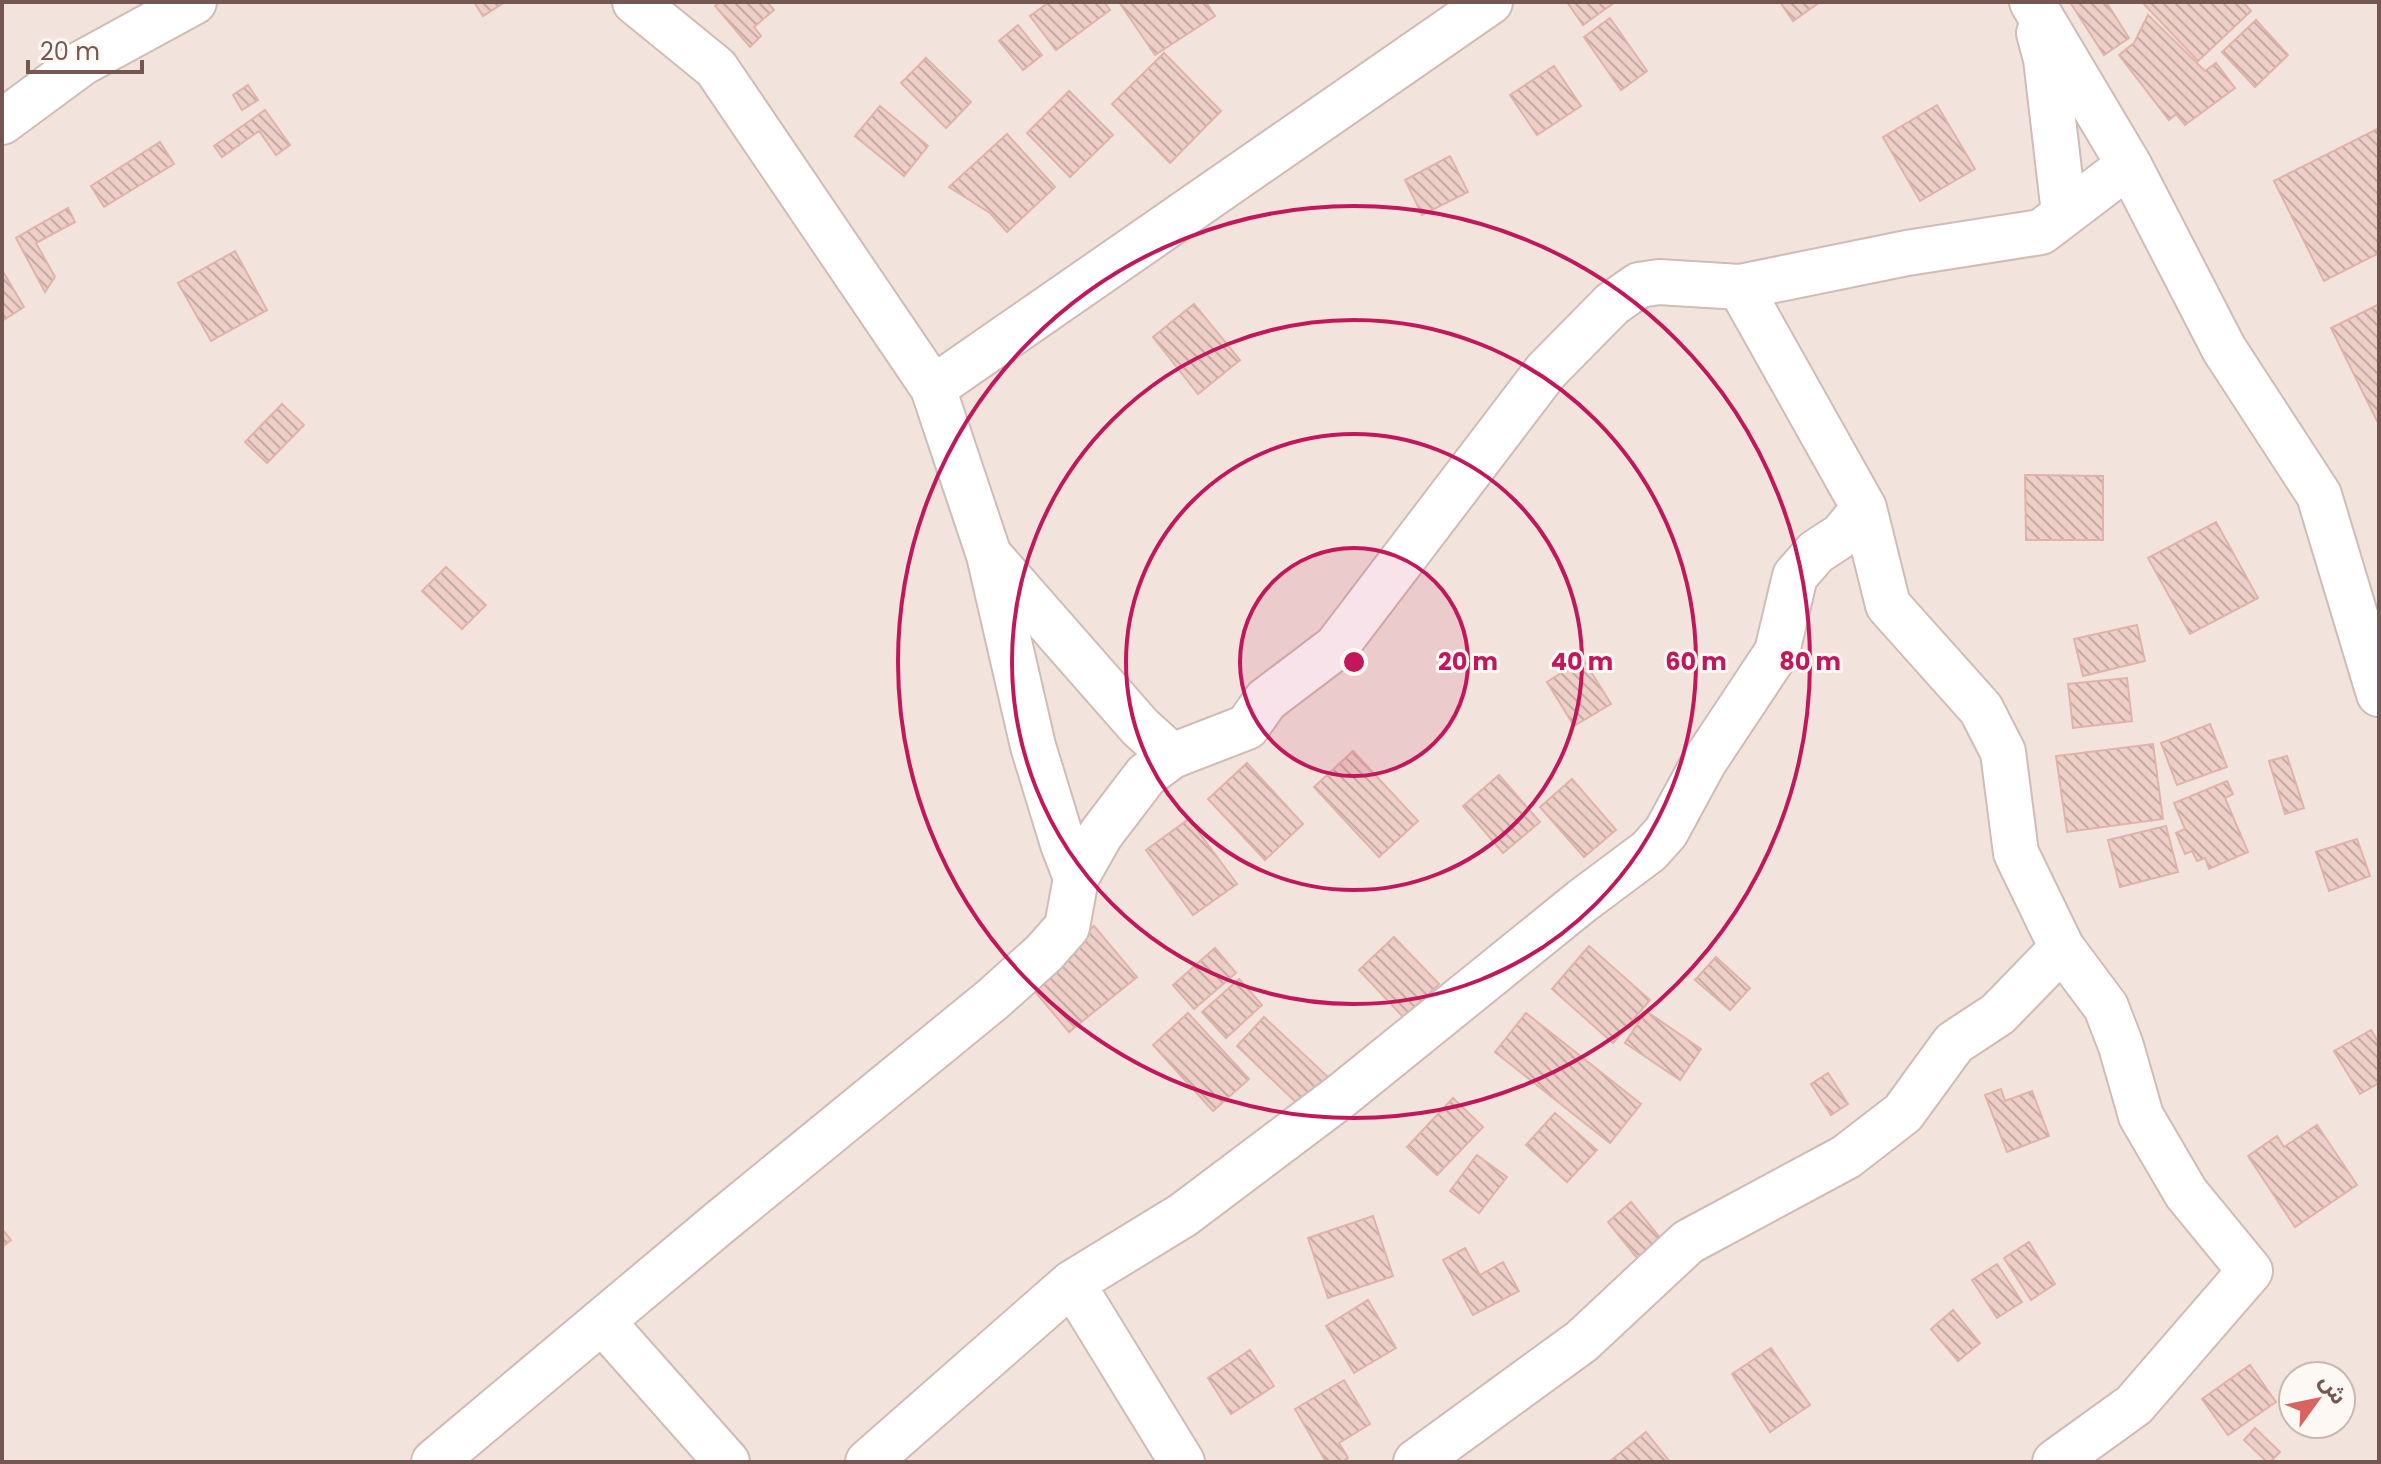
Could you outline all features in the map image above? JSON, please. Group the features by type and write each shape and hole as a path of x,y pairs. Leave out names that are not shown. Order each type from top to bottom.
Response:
{"street":[{"path":"2,122 82,63 194,2"},
{"path":"635,2 716,68 933,388 989,555 1033,746 1076,878"},
{"path":"933,388 1490,2"},
{"path":"2031,2 2129,165 2224,349 2319,495 2379,694"},
{"path":"2031,2 2046,59 2064,213"},
{"path":"434,1462 993,999 1044,953 1067,927 1076,878 1101,834 1146,775 1172,756 1247,727 1266,700 1336,647 1546,371 1612,304 1639,285 1659,282 1740,287 1907,253 2041,232 2129,165"},
{"path":"1740,287 1864,508 1888,605 1981,709 2003,752 2016,853 2062,948 2106,1007 2141,1116 2186,1193 2250,1271 2134,1405 2055,1462"},
{"path":"868,1462 1072,1283 1196,1206 1341,1096 1582,901 1649,851 1666,832 1704,762 1777,652 1795,576 1816,552 1842,535 1864,508"},
{"path":"989,555 1140,727 1172,756"},
{"path":"1416,1462 1582,1341 1688,1242 1846,1157 1903,1113 1954,1043 1998,1014 2062,948"},
{"path":"1072,1283 1182,1462"},
{"path":"602,1321 727,1462"}],"shaded area":[{"path":"2,2 2379,2 2379,1462 2,1462"}],"building":[{"path":"474,2 505,2 483,16"},
{"path":"720,2 767,2 774,10 754,27 761,36 750,47 715,6"},
{"path":"1049,2 1104,2 1110,10 1056,50 1030,16"},
{"path":"1119,2 1206,2 1215,16 1155,55"},
{"path":"1567,2 1615,2 1583,25"},
{"path":"1780,2 1820,2 1793,21"},
{"path":"2070,2 2106,2 2129,38 2104,55"},
{"path":"2142,2 2243,2 2251,11 2198,61"},
{"path":"2148,15 2205,71 2216,63 2235,88 2185,125 2176,114 2169,120 2119,55 2134,43"},
{"path":"1610,18 1647,71 1621,90 1584,37"},
{"path":"2256,20 2288,55 2255,87 2222,52"},
{"path":"1018,25 1042,55 1023,70 999,41"},
{"path":"1164,53 1221,111 1170,163 1112,104"},
{"path":"926,58 971,102 946,128 901,83"},
{"path":"1554,66 1581,106 1537,135 1510,95"},
{"path":"248,85 258,100 242,110 233,95"},
{"path":"1069,91 1113,135 1070,177 1027,133"},
{"path":"1937,105 1975,169 1920,201 1883,137"},
{"path":"880,106 928,146 904,176 855,136"},
{"path":"265,110 290,145 276,155 259,131 222,157 214,146"},
{"path":"2379,128 2379,253 2324,281 2274,181"},
{"path":"1007,134 1055,187 1007,232 990,213 949,187"},
{"path":"160,142 174,164 104,207 91,186"},
{"path":"1450,156 1468,192 1422,215 1405,180"},
{"path":"68,208 75,222 36,243 55,277 45,292 16,238"},
{"path":"235,251 267,310 211,341 178,283"},
{"path":"2,270 24,307 2,321"},
{"path":"1194,304 1240,360 1198,394 1153,337"},
{"path":"2379,304 2379,425 2331,328"},
{"path":"282,404 304,425 267,463 245,442"},
{"path":"2025,475 2103,476 2103,540 2026,540"},
{"path":"2216,522 2258,598 2190,634 2148,558"},
{"path":"446,567 486,605 462,629 422,591"},
{"path":"2137,625 2145,661 2083,676 2074,639"},
{"path":"1583,659 1611,704 1574,726 1547,682"},
{"path":"2127,678 2132,721 2073,728 2068,684"},
{"path":"2210,724 2227,767 2177,785 2161,743"},
{"path":"2153,744 2163,819 2067,832 2056,756"},
{"path":"1353,751 1418,821 1379,857 1314,787"},
{"path":"2287,756 2304,808 2285,814 2269,761"},
{"path":"1247,763 1303,824 1265,860 1208,799"},
{"path":"1499,775 1540,822 1503,853 1463,806"},
{"path":"1572,779 1616,830 1584,857 1540,807"},
{"path":"2227,781 2233,794 2225,798 2248,852 2209,869 2205,858 2197,861 2192,851 2185,854 2176,833 2185,829 2174,803"},
{"path":"1189,819 1237,884 1193,915 1146,850"},
{"path":"2166,826 2178,872 2120,887 2108,840"},
{"path":"2357,839 2370,876 2329,891 2316,852"},
{"path":"1094,926 1137,977 1069,1032 1027,982"},
{"path":"1394,937 1439,984 1404,1018 1359,970"},
{"path":"1589,946 1650,1000 1613,1043 1552,989"},
{"path":"1215,948 1236,973 1194,1009 1173,985"},
{"path":"1716,957 1750,988 1730,1010 1695,980"},
{"path":"1239,979 1262,1005 1226,1038 1202,1012"},
{"path":"1646,1011 1701,1049 1680,1080 1625,1043"},
{"path":"1188,1013 1249,1079 1213,1111 1153,1045"},
{"path":"1526,1013 1641,1104 1610,1143 1495,1052"},
{"path":"1264,1017 1329,1078 1301,1107 1237,1046"},
{"path":"2371,1030 2379,1043 2379,1083 2360,1094 2334,1051"},
{"path":"1828,1073 1848,1104 1831,1115 1811,1084"},
{"path":"2001,1089 2005,1101 2032,1091 2049,1136 2007,1152 1985,1095"},
{"path":"1453,1098 1483,1127 1437,1175 1407,1147"},
{"path":"1555,1113 1597,1150 1567,1182 1526,1145"},
{"path":"2317,1125 2357,1185 2295,1227 2248,1156 2277,1136 2284,1147"},
{"path":"1477,1155 1507,1177 1479,1213 1450,1191"},
{"path":"1631,1202 1666,1245 1642,1264 1608,1222"},
{"path":"1373,1216 1393,1276 1328,1298 1308,1238"},
{"path":"2,1229 11,1240 2,1247"},
{"path":"2029,1242 2055,1284 2031,1300 2004,1258"},
{"path":"1465,1248 1480,1275 1503,1262 1519,1291 1473,1315 1443,1260"},
{"path":"1997,1264 2022,1302 1997,1318 1972,1280"},
{"path":"1368,1300 1396,1348 1354,1373 1326,1326"},
{"path":"1953,1310 1980,1343 1958,1361 1931,1329"},
{"path":"1771,1348 1810,1405 1770,1432 1732,1374"},
{"path":"1250,1350 1274,1386 1231,1414 1208,1378"},
{"path":"2250,1365 2276,1402 2228,1435 2202,1399"},
{"path":"1344,1380 1370,1424 1339,1443 1348,1458 1342,1462 1326,1462 1295,1409"},
{"path":"2255,1428 2280,1452 2270,1462 2244,1440"},
{"path":"1646,1432 1670,1462 1610,1461"}]}
